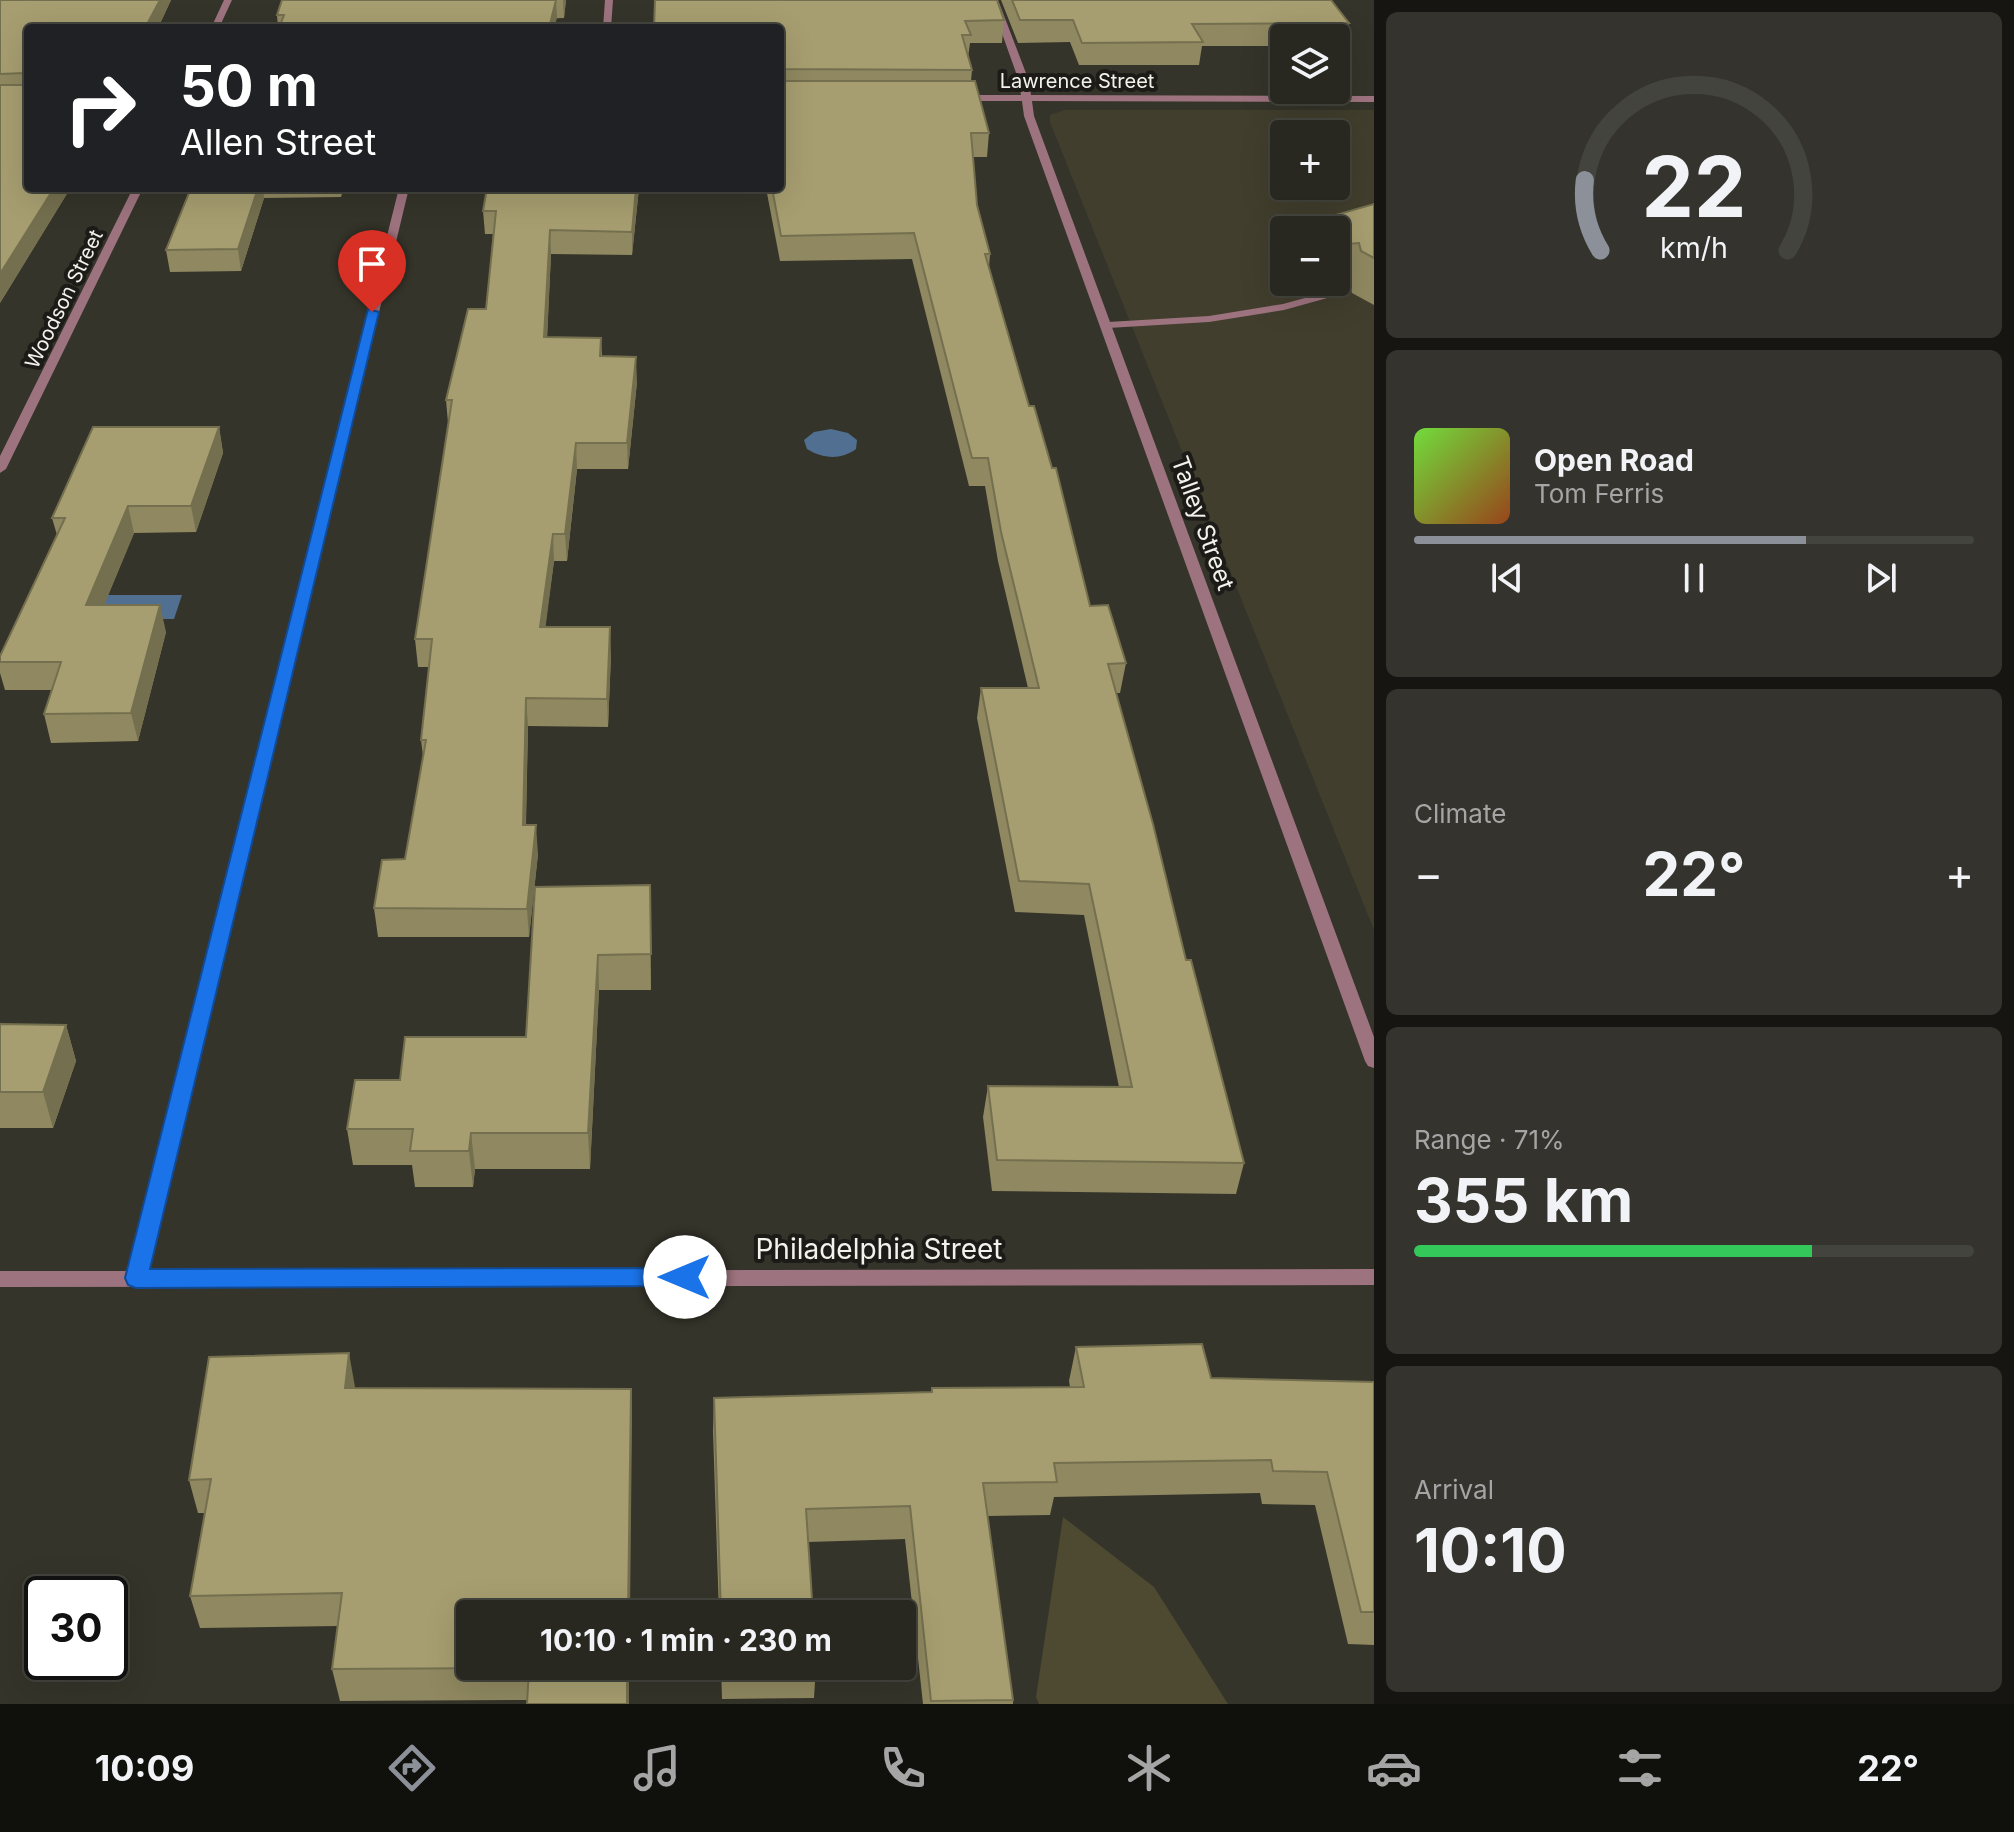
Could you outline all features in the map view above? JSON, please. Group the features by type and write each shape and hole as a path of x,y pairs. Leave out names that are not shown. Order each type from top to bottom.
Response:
{"street":[{"path":"217,24 228,0"},
{"path":"607,24 609,0"},
{"name":"Talley Street","path":"994,0 1024,81 1029,116 1108,325 1374,1061"},
{"name":"Lawrence Street","path":"953,98 1374,99"},
{"name":"Woodson Street","path":"0,469 136,192"},
{"path":"136,1278 403,192"},
{"path":"1108,325 1209,319 1284,307 1323,296"},
{"name":"Philadelphia Street","path":"0,1279 1374,1277"}],"shaded area":[{"path":"1065,110 1374,110 1374,930 1050,122 1050,115"},
{"path":"1063,1517 1154,1587 1228,1704 1039,1704 1036,1697"}],"water":[{"path":"831,429 848,433 857,440 856,449 832,457 807,449 804,440 814,432"},
{"path":"99,595 182,595 174,619 89,619"}],"building":[{"path":"0,0 160,0 147,24 24,24 24,73 0,74"},
{"path":"282,0 556,0 550,24 281,24 284,15 277,15"},
{"path":"655,0 997,0 1004,20 965,21 971,35 962,35 972,70 784,69 784,24 654,24"},
{"path":"1012,0 1331,0 1349,23 1192,24 1203,42 1082,43 1073,20 1020,20"},
{"path":"784,81 975,81 989,133 971,133 977,205 990,254 985,254 1029,406 1034,406 1052,468 1056,468 1090,606 1108,605 1126,663 1108,664 1153,824 1186,960 1191,960 1244,1163 997,1160 988,1086 1132,1087 1089,884 1019,881 981,688 1039,688 1001,532 988,458 972,458 914,233 781,236 773,192 784,192"},
{"path":"0,85 24,85 24,192 51,192 0,274"},
{"path":"189,192 257,192 238,249 166,250"},
{"path":"486,192 636,192 632,232 550,230 544,337 601,338 600,356 636,357 627,443 576,443 565,534 553,534 540,627 610,627 607,699 526,698 523,825 536,825 527,909 374,908 382,860 405,859 426,740 421,740 432,639 415,639 452,400 446,400 468,309 486,309 496,211 483,211"},
{"path":"1374,204 1374,258 1361,251 1359,243 1350,244 1350,216 1332,216"},
{"path":"93,427 219,427 191,506 128,506 86,605 160,605 131,713 44,714 61,662 0,662 0,656 65,518 52,518"},
{"path":"650,885 651,954 598,955 588,1133 471,1133 469,1151 410,1151 413,1129 347,1129 355,1080 400,1080 405,1037 526,1037 535,887"},
{"path":"0,1024 66,1025 43,1092 0,1092"},
{"path":"1202,1344 1211,1378 1374,1382 1374,1612 1361,1612 1327,1472 1273,1471 1271,1460 1054,1463 1057,1482 983,1483 1013,1700 931,1701 910,1506 806,1509 812,1600 721,1600 714,1398 932,1392 932,1388 1084,1387 1076,1347"},
{"path":"349,1353 345,1388 631,1389 628,1600 456,1600 456,1668 332,1669 342,1593 190,1596 211,1479 189,1480 209,1357"},
{"path":"528,1680 627,1680 627,1704 527,1704"}],"route":[{"path":"372,312 136,1278 685,1277"}]}
